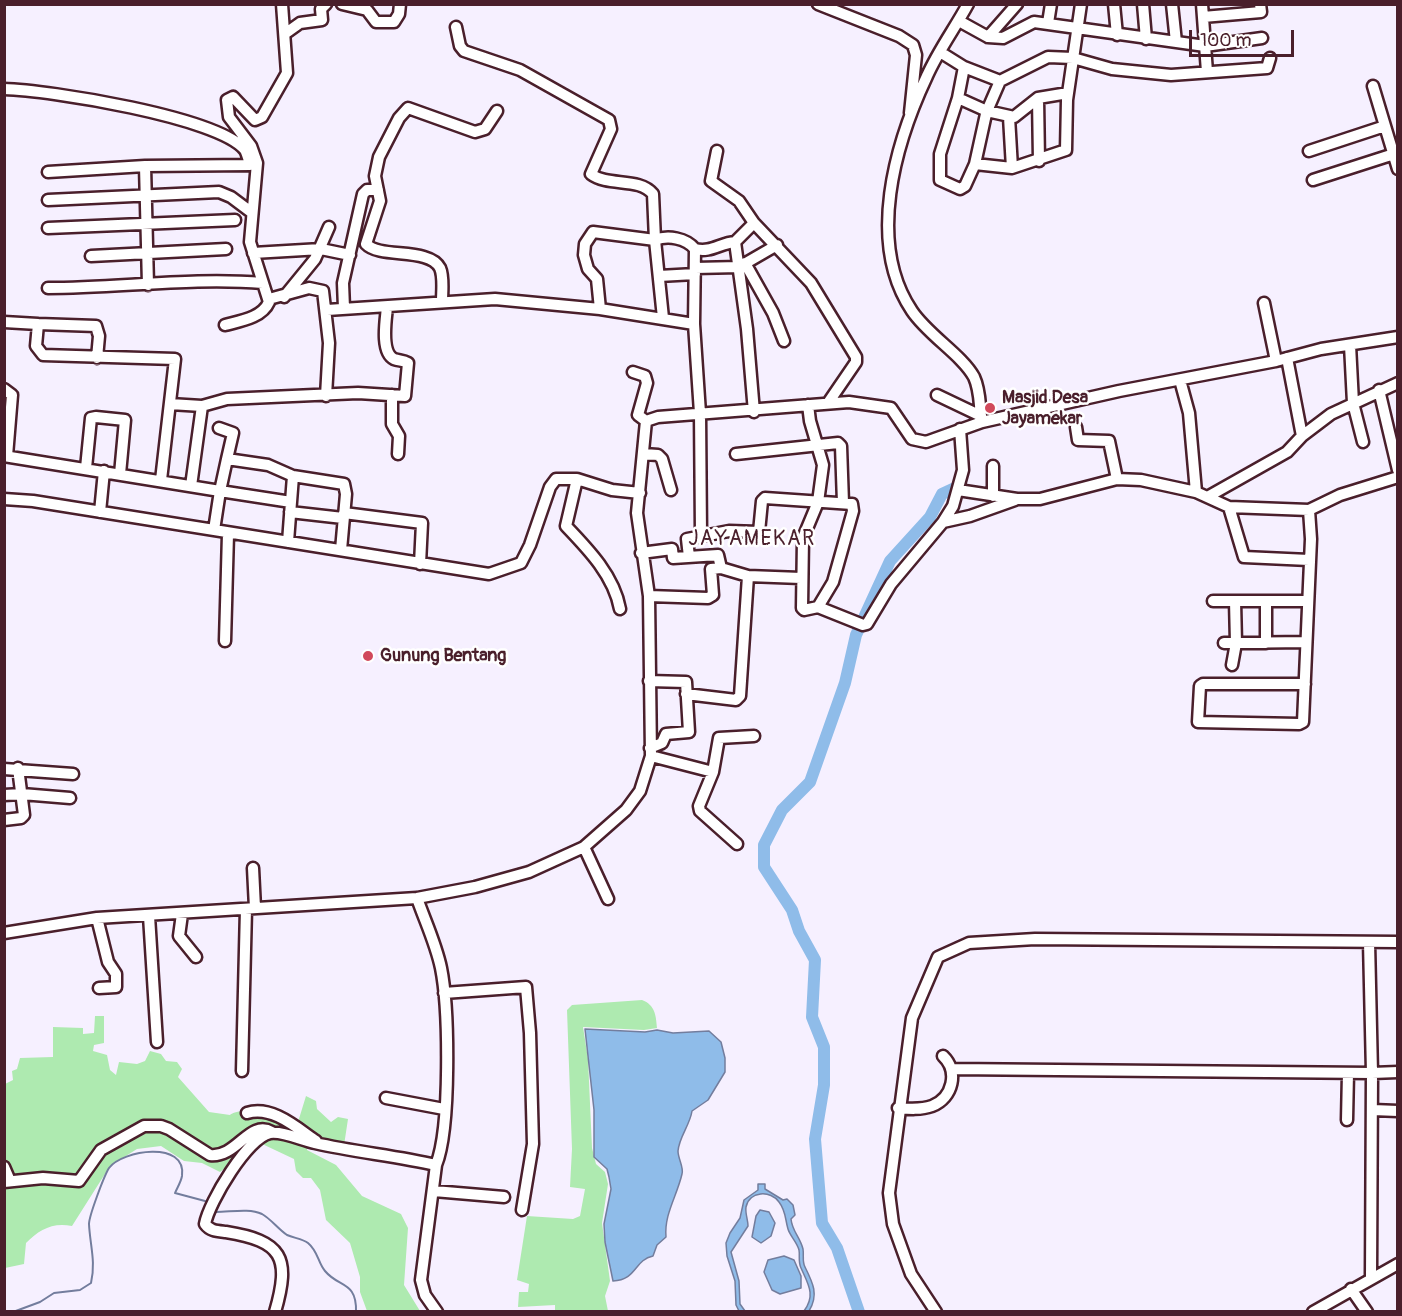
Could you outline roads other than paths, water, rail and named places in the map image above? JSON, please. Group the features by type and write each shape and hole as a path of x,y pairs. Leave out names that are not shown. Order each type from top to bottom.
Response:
{"street":[{"path":"225,325 250,318 264,311 269,299 250,242 257,163 251,146 229,117 227,100 233,97 255,120 262,117 287,73 286,33 282,4"},
{"path":"286,33 300,23 322,20 321,9 326,4"},
{"path":"342,4 367,10 376,22 385,24 394,22 399,14 400,4"},
{"path":"818,4 899,36 913,45 916,55 909,106 911,119"},
{"path":"968,4 926,76 899,151 887,204 889,250 908,306 922,327 973,376 980,395 981,419"},
{"path":"988,37 1017,4"},
{"path":"1048,23 1051,4"},
{"path":"975,164 1012,168 1066,150 1068,93 1081,4"},
{"path":"1114,4 1117,35"},
{"path":"1143,4 1146,39"},
{"path":"1172,4 1176,42"},
{"path":"1202,4 1207,72"},
{"path":"1203,17 1261,12 1260,4"},
{"path":"959,21 988,37 1007,38 1032,23 1048,23 1117,35 1205,46 1262,38"},
{"path":"456,27 460,46 464,51 520,70 609,120 611,129 591,174 603,181 650,190 655,199 655,240 663,318"},
{"path":"940,52 964,67 1000,81"},
{"path":"964,67 958,98 940,154 940,180 963,188 975,164 987,111 1000,81 1044,58 1072,58 1112,69 1171,75 1267,68 1270,58"},
{"path":"1373,86 1398,169"},
{"path":"4,88 78,98 175,117 226,138 243,148 254,180"},
{"path":"958,98 987,111 1009,117 1018,116 1038,98 1068,93"},
{"path":"1038,98 1039,160"},
{"path":"442,301 438,265 420,256 367,246 366,241 380,201 375,170 379,157 405,110 411,108 479,132 485,129 497,111"},
{"path":"1009,117 1012,168"},
{"path":"1309,151 1385,126"},
{"path":"717,151 711,181 739,201 754,223 811,283 856,357 856,362 828,403"},
{"path":"1313,180 1394,154"},
{"path":"48,172 145,166 250,165"},
{"path":"145,166 148,285"},
{"path":"344,308 343,283 363,194 367,190 378,190"},
{"path":"48,200 219,192 251,212"},
{"path":"48,228 235,220"},
{"path":"695,249 710,251 720,244 735,242 754,223"},
{"path":"284,297 321,249 329,226"},
{"path":"600,309 597,279 588,269 584,255 589,235 602,232 655,240 675,239 691,244 695,249 694,324 700,413 701,535"},
{"path":"735,242 742,265 754,280 773,313 784,341"},
{"path":"659,276 742,265 777,245"},
{"path":"91,256 226,249"},
{"path":"253,253 321,249 350,255"},
{"path":"742,265 740,285 747,329 754,412"},
{"path":"740,285 754,280"},
{"path":"48,288 210,281 263,283"},
{"path":"269,299 284,297 309,288 323,291 329,343 326,396"},
{"path":"327,310 495,299 600,309 694,324"},
{"path":"1264,303 1302,436"},
{"path":"170,404 202,405 227,399 358,393 406,395 408,363 392,358 388,352 385,326 387,307"},
{"path":"4,322 96,326 99,336 98,358"},
{"path":"38,324 36,346 39,354 98,358 173,357 176,364 160,480"},
{"path":"646,421 658,417 700,413 754,412 849,402 891,408 906,432 919,441 926,442 981,419 1398,337"},
{"path":"1350,345 1353,403 1362,442"},
{"path":"633,372 645,376 647,383 638,415 646,421"},
{"path":"1180,380 1189,413 1196,492"},
{"path":"1209,496 1287,452 1302,436 1331,414 1398,383"},
{"path":"4,389 12,394 6,456 160,480 290,507 422,523 420,564"},
{"path":"1379,390 1398,470"},
{"path":"938,395 981,419"},
{"path":"392,396 392,424 399,436 398,454"},
{"path":"191,486 202,405"},
{"path":"808,405 810,421 819,444 823,465 818,502 803,538 802,610 818,607 858,623 867,624 891,584 943,522 958,490 963,470 960,429"},
{"path":"87,468 91,418 125,420 120,474"},
{"path":"4,933 97,918 417,898 476,887 529,872 584,847 626,810 640,791 650,752 649,596 641,553 638,513 646,421"},
{"path":"1076,427 1078,440 1103,440 1111,443 1117,479"},
{"path":"214,530 233,433 219,428"},
{"path":"736,454 838,443 841,446 843,503"},
{"path":"644,454 658,455 662,459 671,490"},
{"path":"227,459 268,465 293,476 328,479 344,484 341,550"},
{"path":"993,466 993,496"},
{"path":"100,512 104,471"},
{"path":"288,542 293,476"},
{"path":"958,490 1017,499 1060,495 1117,479 1162,483 1209,496 1229,507 1309,510 1340,495 1398,477"},
{"path":"4,499 100,512 489,574 519,565 530,545 552,483 561,478 577,479 612,490 640,493"},
{"path":"577,479 566,526 588,549 606,574 617,594 620,609"},
{"path":"970,493 975,514"},
{"path":"689,557 686,541 701,535 729,531 759,532 762,501 765,498 852,504 853,511 843,538 833,582 818,607"},
{"path":"943,522 975,514 1017,499"},
{"path":"1229,507 1244,557 1310,560"},
{"path":"1305,684 1203,684 1200,686 1197,705 1198,722 1299,724 1305,716 1310,560 1309,510"},
{"path":"225,641 228,534"},
{"path":"641,553 672,549 673,558 718,555 721,568"},
{"path":"649,596 708,598 713,595 711,569 721,568 748,576 801,578"},
{"path":"686,694 736,700 740,696 748,576"},
{"path":"1213,601 1307,601"},
{"path":"1232,665 1236,643 1235,601"},
{"path":"1266,601 1266,643"},
{"path":"1224,643 1306,642"},
{"path":"649,681 686,682 689,732 666,734 662,743 650,752"},
{"path":"737,844 700,811 701,802 714,772 719,738 754,736"},
{"path":"650,752 714,772"},
{"path":"4,769 18,768 73,774"},
{"path":"4,820 24,816 18,768"},
{"path":"4,795 22,794 70,798"},
{"path":"584,847 608,899"},
{"path":"242,1071 253,868"},
{"path":"417,898 441,969 444,993 446,1078 441,1149 436,1165 421,1280 425,1295 437,1311"},
{"path":"182,914 179,936 195,957"},
{"path":"149,916 157,1042"},
{"path":"97,918 108,962 116,974 116,987 99,988"},
{"path":"936,1311 910,1274 890,1208 898,1108 912,1018 936,960 969,944 1035,939 1398,942"},
{"path":"1369,942 1372,1073 1371,1277"},
{"path":"444,993 526,987 530,1033 533,1144 522,1210"},
{"path":"898,1108 935,1104 948,1093 952,1081 952,1069 943,1056"},
{"path":"952,1069 1398,1072"},
{"path":"1347,1120 1348,1073"},
{"path":"386,1098 444,1109"},
{"path":"1372,1110 1398,1111"},
{"path":"247,1113 263,1111 273,1114 320,1144"},
{"path":"4,1167 7,1181 43,1178 80,1181 101,1150 144,1126 161,1126 210,1155 219,1156 234,1149 255,1131 266,1129 320,1144 436,1165"},
{"path":"273,1132 263,1135 247,1150 214,1201 205,1224 208,1228 250,1237 265,1243 279,1256 284,1271 275,1311"},
{"path":"434,1191 504,1197"},
{"path":"1313,1311 1398,1264"},
{"path":"1351,1289 1367,1311"}],"water":[{"path":"585,1029 645,1032 657,1030 673,1033 709,1031 721,1042 725,1058 725,1072 708,1100 692,1111 680,1141 678,1151 682,1171 669,1213 666,1237 657,1245 653,1256 642,1261 631,1274 621,1280 613,1281 605,1242 604,1224 611,1189 607,1169 594,1157 594,1110"},
{"path":"758,1184 765,1184 765,1189 783,1200 787,1199 793,1205 795,1215 791,1219 794,1231 802,1245 804,1265 814,1289 814,1300 809,1311 804,1311 810,1295 800,1266 798,1247 789,1232 781,1205 771,1195 766,1194 756,1195 748,1202 746,1209 748,1226 731,1252 739,1281 740,1304 745,1311 739,1311 736,1305 735,1281 727,1256 726,1243 740,1218 744,1200 758,1190"},
{"path":"760,1210 769,1212 775,1223 771,1236 761,1243 752,1237 756,1216"},
{"path":"784,1256 794,1260 801,1276 801,1288 780,1294 772,1290 764,1272 768,1260"}],"waterway":[{"path":"859,1312 837,1248 822,1223 815,1139 824,1085 824,1047 812,1017 815,960 799,931 792,910 764,867 764,845 782,810 810,782 845,683 856,635 890,561 930,517 942,494 955,488"},
{"path":"13,1312 40,1302 54,1293 80,1290 91,1283 93,1261 89,1224 107,1172 116,1162 139,1153 165,1153 175,1157 181,1165 182,1176 175,1193 205,1201 209,1205"},
{"path":"213,1209 216,1212 257,1212 287,1235 304,1240 314,1250 325,1271 346,1286 354,1295 356,1312"}],"place":[{"name":"Masjid Desa Jayamekar","path":"990,408"},
{"name":"Gunung Bentang","path":"368,656"}],"district":[{"name":"JAYAMEKAR","path":"752,540"}]}
